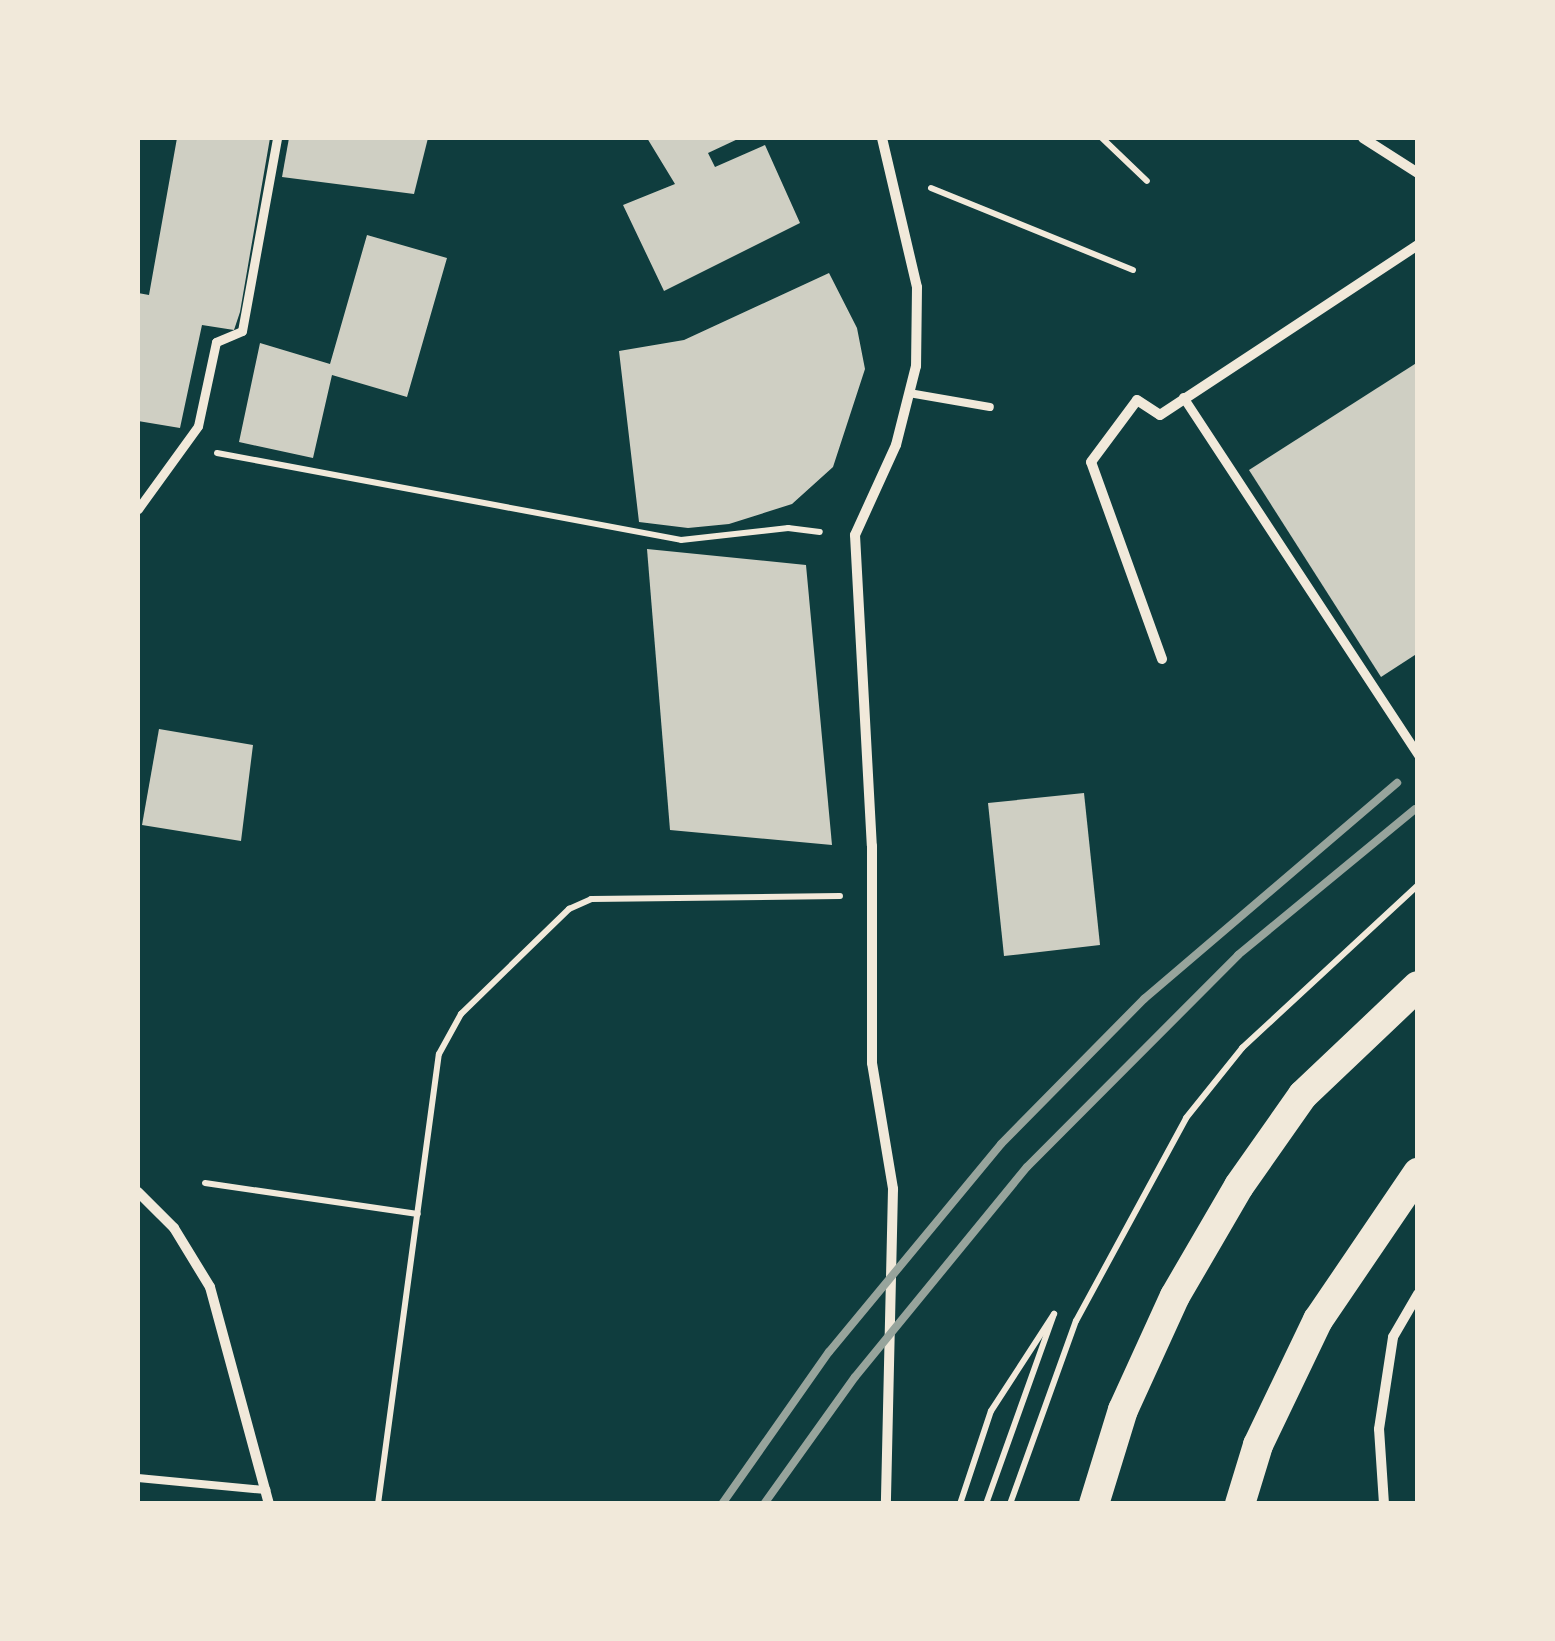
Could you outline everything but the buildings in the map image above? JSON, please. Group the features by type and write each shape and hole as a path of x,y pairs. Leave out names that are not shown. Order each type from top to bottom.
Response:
{"highway":[{"path":"1094,1504 1123,1410 1167,1312 1240,1186 1303,1096 1418,986"},
{"path":"1240,1504 1258,1444 1318,1320 1418,1173"}],"street":[{"path":"138,509 180,445 198,426 216,342 242,331 277,138"},
{"path":"882,138 917,287 916,366 896,445 855,535 871,896 872,1063 893,1190 886,1504"},
{"path":"1363,138 1418,173"},
{"path":"1162,659 1091,462 1137,400 1160,415 1418,246"},
{"path":"1183,397 1418,755"},
{"path":"138,1192 174,1228 210,1287 269,1504"},
{"path":"1384,1504 1378,1430 1392,1337 1418,1294"}],"lane":[{"path":"909,393 990,407"},
{"path":"138,1478 266,1490"}],"path":[{"path":"1102,138 1147,181"},
{"path":"931,188 1133,270"},
{"path":"180,445 623,532 682,540 788,528 821,532"},
{"path":"1010,1504 1076,1320 1186,1118 1242,1048 1418,885"},
{"path":"378,1504 439,1054 460,1014 569,909 592,899 871,896"},
{"path":"205,1183 418,1214"},
{"path":"960,1504 991,1411 1054,1314 986,1504"}],"railway":[{"path":"722,1504 829,1352 1001,1144 1144,999 1397,783"},
{"path":"764,1504 855,1377 1027,1167 1238,955 1415,809"}]}
